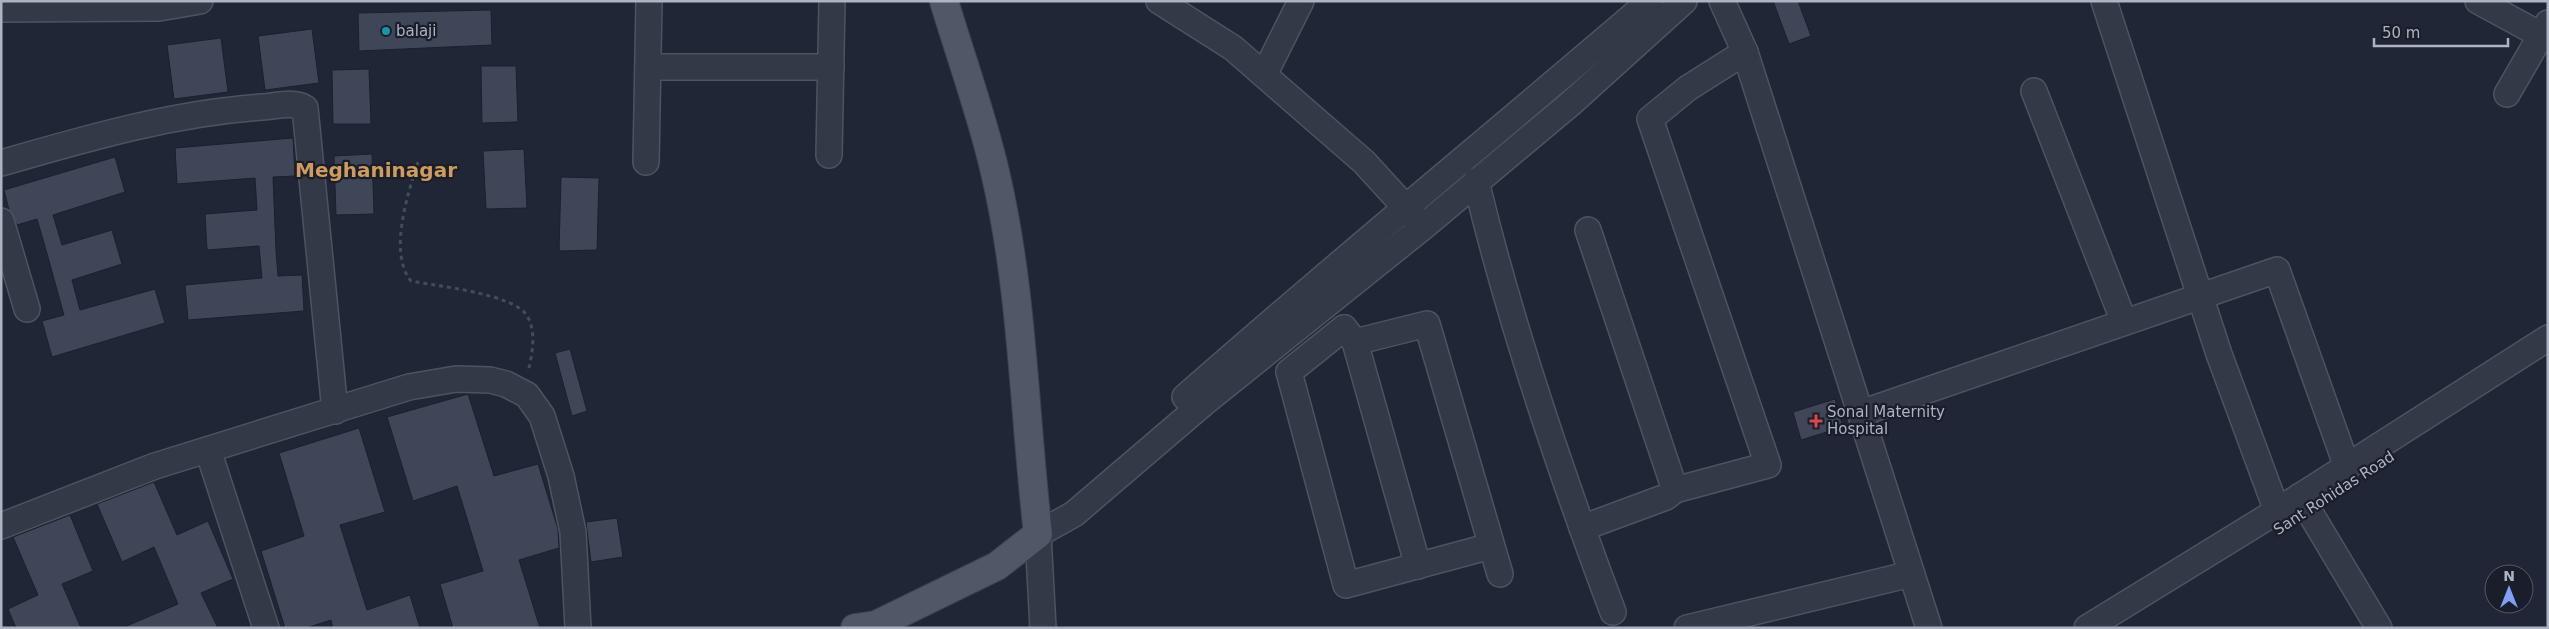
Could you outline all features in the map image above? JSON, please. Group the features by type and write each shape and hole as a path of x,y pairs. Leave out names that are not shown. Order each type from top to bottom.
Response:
{"main road":[{"path":"934,1 986,174 1001,256 1031,532"},
{"path":"859,626 876,625 997,566 1031,532 1026,396 1011,255 995,172 944,1"}],"street":[{"path":"1,9 134,5 159,8 200,1"},
{"path":"646,162 649,1"},
{"path":"829,155 832,1"},
{"path":"1159,1 1232,48 1264,75 1364,162 1407,206 1423,227"},
{"path":"1264,75 1301,1"},
{"path":"1031,532 1074,514 1218,381 1268,323 1650,1"},
{"path":"1218,381 1328,302 1423,227 1570,104 1684,1"},
{"path":"1722,1 1745,52 1929,628"},
{"path":"2104,1 2200,296 2277,511"},
{"path":"2478,1 2545,32 2507,94"},
{"path":"1582,528 1666,497 1675,490 1768,465 1650,119 1688,88 1745,52"},
{"path":"648,67 831,67"},
{"path":"2034,91 2124,322"},
{"path":"1,163 155,121 255,107 294,105 305,108 335,411"},
{"path":"1476,181 1496,265 1582,528 1613,612"},
{"path":"1,221 27,309"},
{"path":"1588,230 1675,490"},
{"path":"1861,413 2277,270 2347,467"},
{"path":"1328,302 1350,335 1418,566"},
{"path":"1492,546 1346,585 1289,372 1350,335 1427,324 1492,546 1500,574"},
{"path":"2087,628 2277,511 2304,503 2347,467 2548,338"},
{"name":"Sant Rohidas Road","path":"2118,628 2304,503 2548,355"},
{"path":"1,526 138,472 409,387 456,379 490,380 506,384 523,392 535,404 542,416 566,496 576,564 578,628"},
{"path":"208,450 266,628"},
{"path":"2304,503 2379,628"},
{"path":"1026,628 1031,532"},
{"path":"1031,532 1043,628"},
{"path":"1687,628 1911,574"}],"path":[{"path":"418,162 409,189 402,224 400,248 406,274 411,281 475,292 514,304 527,315 533,334 531,358 523,392"}],"building":[{"path":"1773,1 1798,1 1811,36 1789,44"},
{"path":"491,10 492,45 359,51 358,13"},
{"path":"312,29 319,83 265,90 258,36"},
{"path":"221,38 228,92 174,99 167,45"},
{"path":"481,66 516,66 518,122 482,123"},
{"path":"369,69 371,124 333,124 332,70"},
{"path":"293,138 295,176 273,177 276,251 278,276 302,275 304,311 188,320 185,285 262,278 259,246 207,250 205,214 257,210 255,178 177,184 175,148"},
{"path":"524,149 527,208 486,209 483,151"},
{"path":"372,154 374,214 336,215 334,156"},
{"path":"115,157 125,192 53,215 62,245 112,230 122,264 72,280 80,310 155,289 165,323 52,357 42,321 64,315 44,243 37,219 17,225 9,210 4,190"},
{"path":"561,177 599,178 597,250 559,251"},
{"path":"570,349 587,411 572,416 555,353"},
{"path":"468,394 494,476 538,464 558,529 559,548 519,560 540,628 453,628 440,584 483,571 457,486 413,501 387,417"},
{"path":"1835,399 1843,427 1801,440 1793,412"},
{"path":"359,428 385,512 340,525 367,610 410,595 420,628 333,628 331,620 306,628 285,628 261,551 304,536 279,453"},
{"path":"154,482 177,535 208,521 233,579 201,593 218,628 122,628 178,604 154,547 122,562 97,504"},
{"path":"70,515 93,571 62,584 81,628 16,628 8,609 38,595 13,537"},
{"path":"617,518 623,557 591,562 586,522"}],"place":[{"name":"balaji","path":"386,31"},
{"name":"Sonal Maternity Hospital","path":"1816,421"}],"district":[{"name":"Meghaninagar","path":"376,170"}]}
